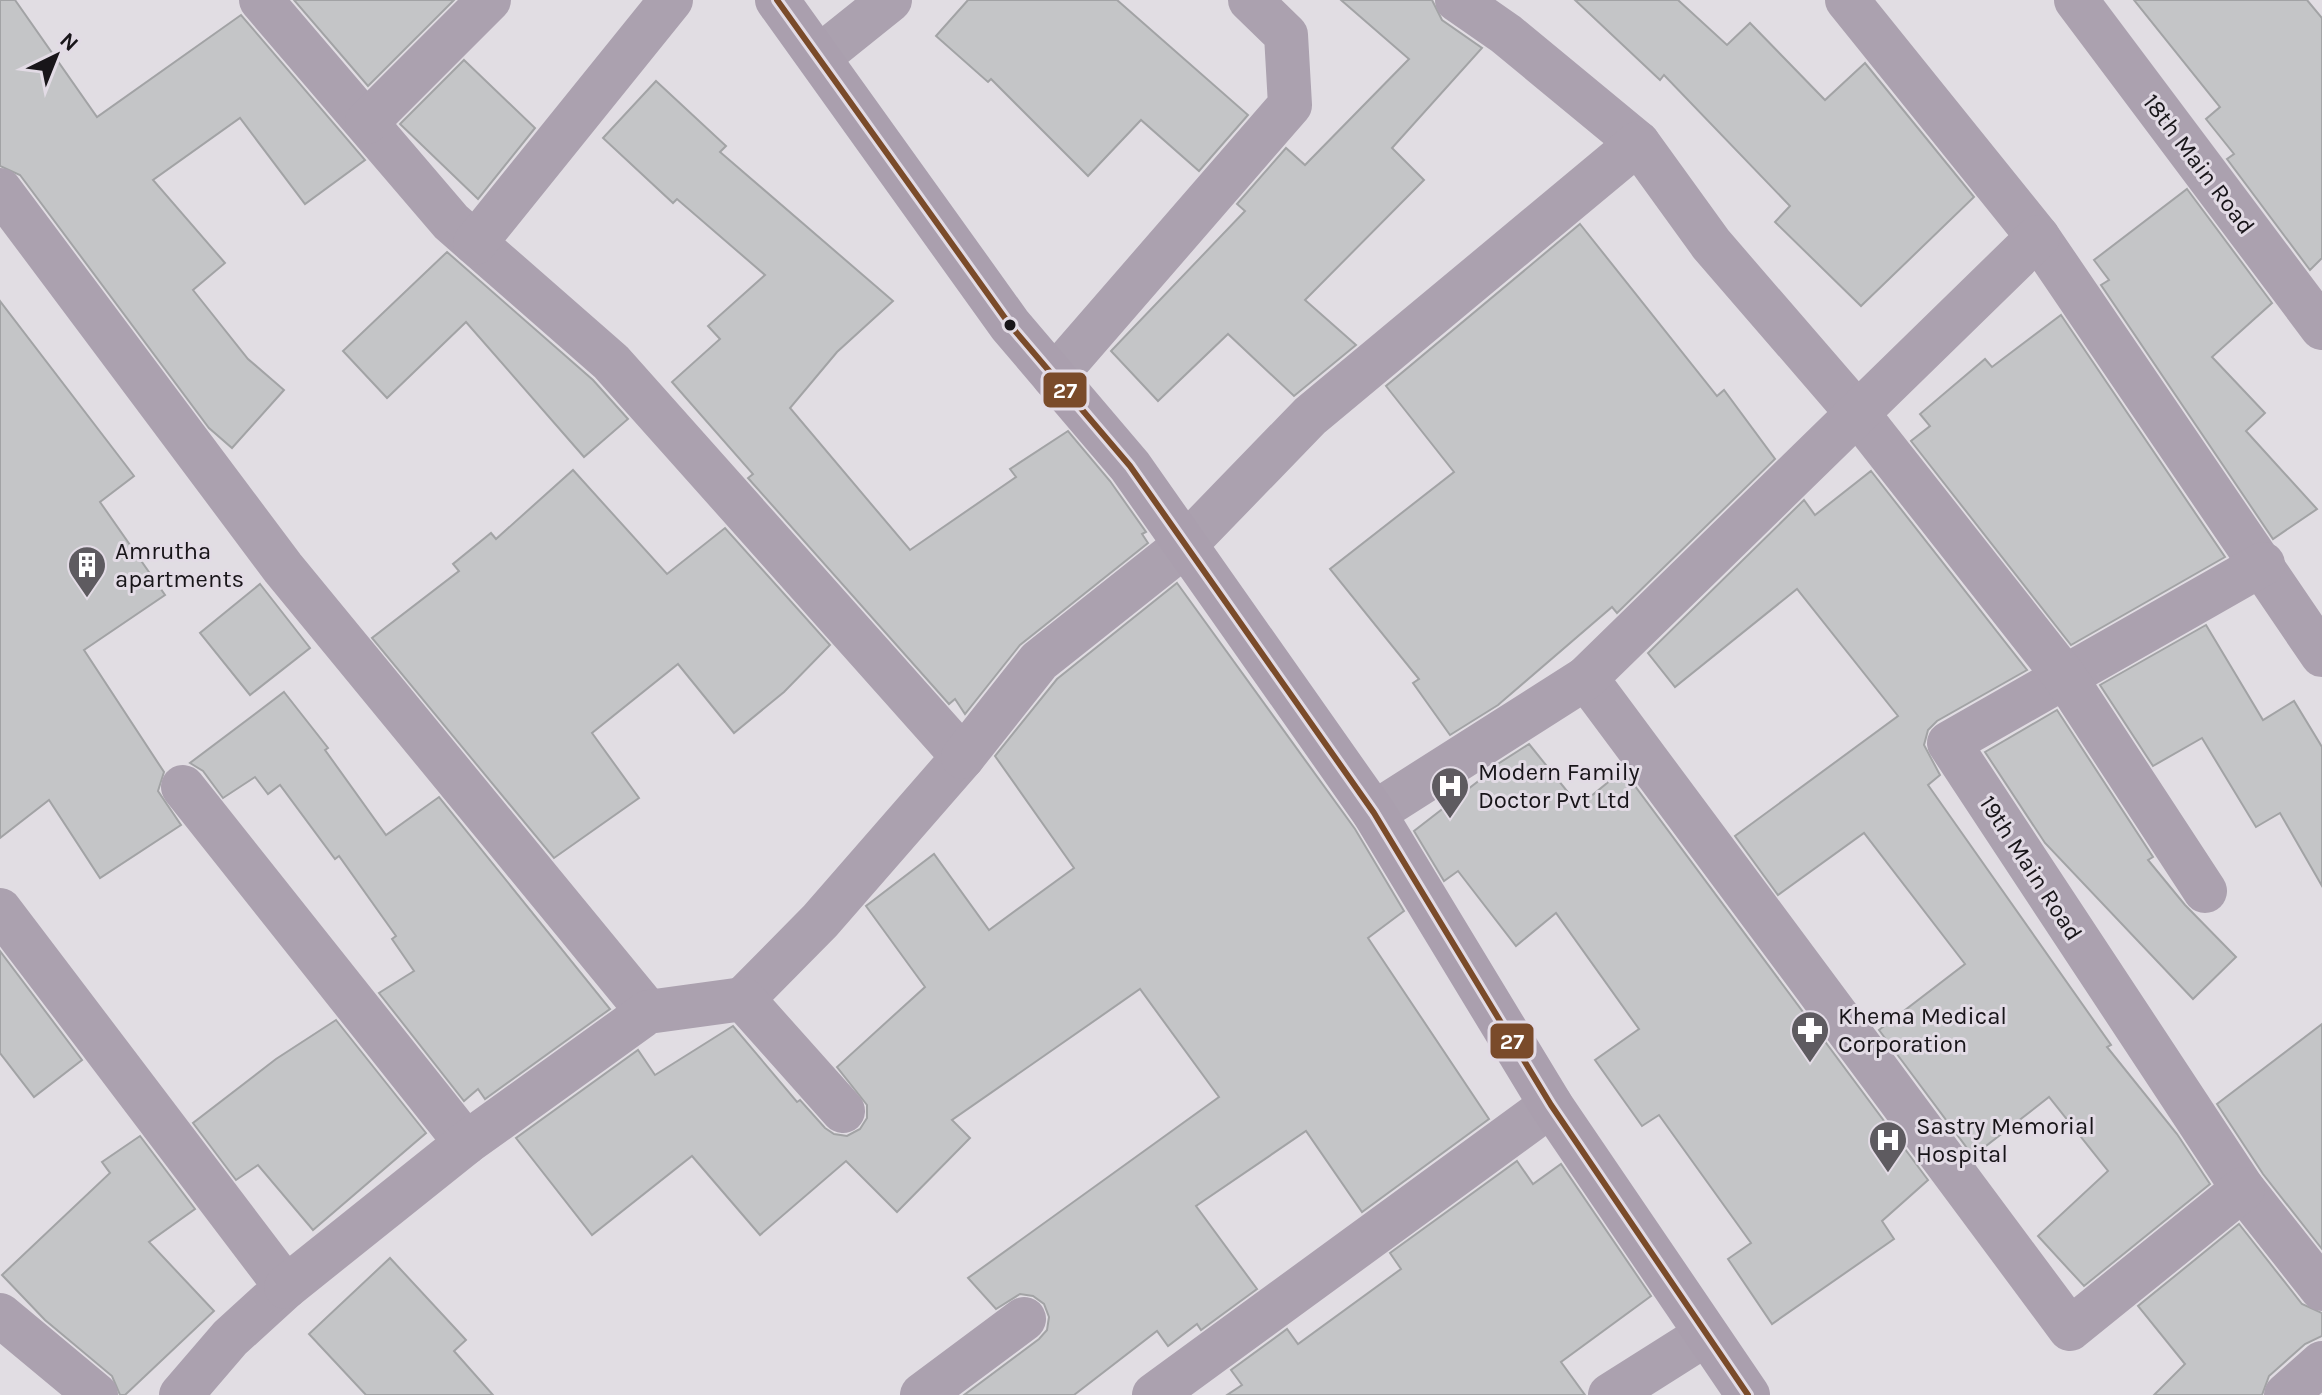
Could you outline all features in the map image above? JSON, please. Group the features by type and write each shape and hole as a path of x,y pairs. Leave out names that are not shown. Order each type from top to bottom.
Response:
{"street":[{"path":"261,0 451,222 611,362 963,757"},
{"path":"367,122 489,0"},
{"path":"475,243 671,0"},
{"path":"777,0 1010,325 1130,466 1374,813 1551,1105 1748,1395"},
{"path":"819,57 890,0"},
{"path":"1054,377 1290,105 1286,35 1250,0"},
{"path":"1457,0 1506,34 1638,143 1711,244 1858,414 2065,677 2205,891"},
{"path":"1848,0 2038,237 2322,655"},
{"name":"18th Main Road","path":"2076,0 2322,328"},
{"path":"181,1395 230,1338 286,1287 466,1143 648,1012 743,999 820,921 963,757 1039,661 1185,545 1310,416 1638,143"},
{"path":"0,190 283,568 648,1012"},
{"path":"1374,813 1586,678 2038,237"},
{"name":"19th Main Road","path":"2263,564 1949,743 2243,1189 2322,1289"},
{"path":"1586,678 2070,1329 2243,1189"},
{"path":"183,787 466,1143"},
{"path":"0,910 286,1287"},
{"path":"743,999 843,1111"},
{"path":"1154,1395 1551,1105"},
{"path":"0,1315 96,1395"},
{"path":"922,1395 1024,1319"},
{"path":"1610,1395 1705,1335"},
{"path":"2286,1395 2322,1363"}],"building":[{"path":"0,0 15,0 97,117 241,15 365,160 305,204 240,118 153,180 225,263 193,290 248,359 284,390 232,448 209,428 20,175 0,166"},
{"path":"294,0 454,0 368,86"},
{"path":"968,0 1117,0 1248,115 1199,171 1141,120 1088,176 991,79 988,82 936,36"},
{"path":"1341,0 1432,0 1442,20 1482,48 1392,148 1424,180 1305,300 1356,345 1294,396 1228,334 1158,401 1111,351 1245,211 1237,204 1286,148 1305,165 1409,59"},
{"path":"1575,0 1678,0 1727,45 1750,23 1825,100 1865,63 1974,197 1861,306 1775,222 1790,206 1664,75 1660,80"},
{"path":"2134,0 2307,0 2322,18 2322,258 2310,270 2227,159 2234,154 2206,119 2220,107"},
{"path":"464,60 535,128 478,199 400,124"},
{"path":"656,81 726,146 720,152 893,301 837,352 790,408 910,550 1016,477 1010,469 1068,431 1110,481 1146,532 1142,534 1148,543 1020,645 965,714 955,699 949,704 748,478 753,474 672,382 720,339 708,326 765,275 677,199 673,203 603,138"},
{"path":"2187,189 2272,303 2212,357 2265,413 2246,431 2317,509 2273,539 2101,285 2109,280 2094,260"},
{"path":"1580,224 1717,396 1724,390 1775,459 1617,613 1612,607 1498,705 1450,735 1413,683 1419,679 1330,569 1454,472 1386,386"},
{"path":"447,252 593,380 628,419 584,457 466,322 387,398 343,351"},
{"path":"0,301 134,476 100,502 165,595 84,650 164,772 158,791 181,825 100,878 49,800 0,838"},
{"path":"2061,315 2225,557 2071,645 1911,441 1930,426 1920,414 1985,359 1992,367"},
{"path":"573,470 667,574 725,528 830,645 784,692 734,733 678,664 592,733 639,798 554,858 372,638 459,571 453,564 491,533 496,539"},
{"path":"1871,471 2027,670 1937,721 1928,730 1924,745 1940,775 1928,785 2111,1045 2107,1047 2177,1134 2210,1184 2084,1286 2038,1236 2108,1171 2049,1097 1973,1156 1879,1030 1965,964 1864,833 1778,895 1735,836 1898,716 1797,589 1675,687 1648,653 1804,500 1815,515"},
{"path":"1177,583 1355,829 1404,911 1368,938 1489,1119 1362,1212 1306,1131 1196,1206 1257,1289 1201,1330 1197,1324 1168,1346 1157,1331 1074,1395 964,1395 1039,1339 1047,1330 1049,1317 1044,1304 1033,1296 1020,1294 996,1309 968,1278 1219,1097 1140,989 952,1120 970,1138 897,1212 846,1161 760,1235 692,1156 592,1235 516,1138 638,1050 655,1075 733,1026 797,1102 800,1100 825,1128 834,1134 847,1136 860,1129 867,1118 867,1105 837,1067 925,987 866,906 934,854 989,930 1074,868 995,756 1057,679"},
{"path":"260,584 310,648 250,695 200,633"},
{"path":"2206,625 2263,720 2294,701 2322,747 2322,886 2280,813 2256,827 2202,738 2153,766 2100,685"},
{"path":"284,692 328,748 325,750 386,835 439,797 610,1009 485,1099 478,1089 464,1101 379,993 414,971 392,939 396,936 339,856 335,859 280,785 268,794 255,777 223,798 203,771 190,763"},
{"path":"2057,710 2153,857 2148,860 2185,905 2236,957 2193,999 2045,843 1985,752"},
{"path":"1529,744 1579,806 1623,770 1928,1180 1882,1221 1894,1239 1772,1324 1728,1259 1751,1243 1659,1115 1642,1126 1595,1060 1639,1029 1556,913 1516,946 1458,871 1444,881 1414,831 1481,779 1479,776"},
{"path":"0,951 82,1060 34,1097 0,1053"},
{"path":"336,1020 426,1133 313,1230 258,1165 236,1180 193,1123 276,1059"},
{"path":"2322,1024 2322,1249 2263,1174 2217,1104"},
{"path":"140,1136 195,1209 149,1242 214,1311 125,1395 120,1395 112,1376 45,1320 2,1275 110,1173 102,1162"},
{"path":"1517,1161 1533,1184 1561,1164 1651,1296 1561,1362 1585,1395 1227,1395 1242,1385 1231,1370 1287,1329 1298,1344 1401,1269 1390,1253"},
{"path":"2239,1224 2302,1304 2322,1313 2322,1336 2305,1344 2269,1376 2262,1395 2154,1395 2185,1364 2138,1306"},
{"path":"390,1258 466,1340 454,1351 493,1395 366,1395 309,1334"}],"transit line":[{"name":"27","path":"777,0 1010,325 1130,466 1374,813 1551,1105 1748,1395"}],"place":[{"name":"Amrutha apartments","path":"87,599"},
{"name":"Modern Family Doctor Pvt Ltd","path":"1450,820"},
{"name":"Khema Medical Corporation","path":"1810,1064"},
{"name":"Sastry Memorial Hospital","path":"1888,1174"}]}
